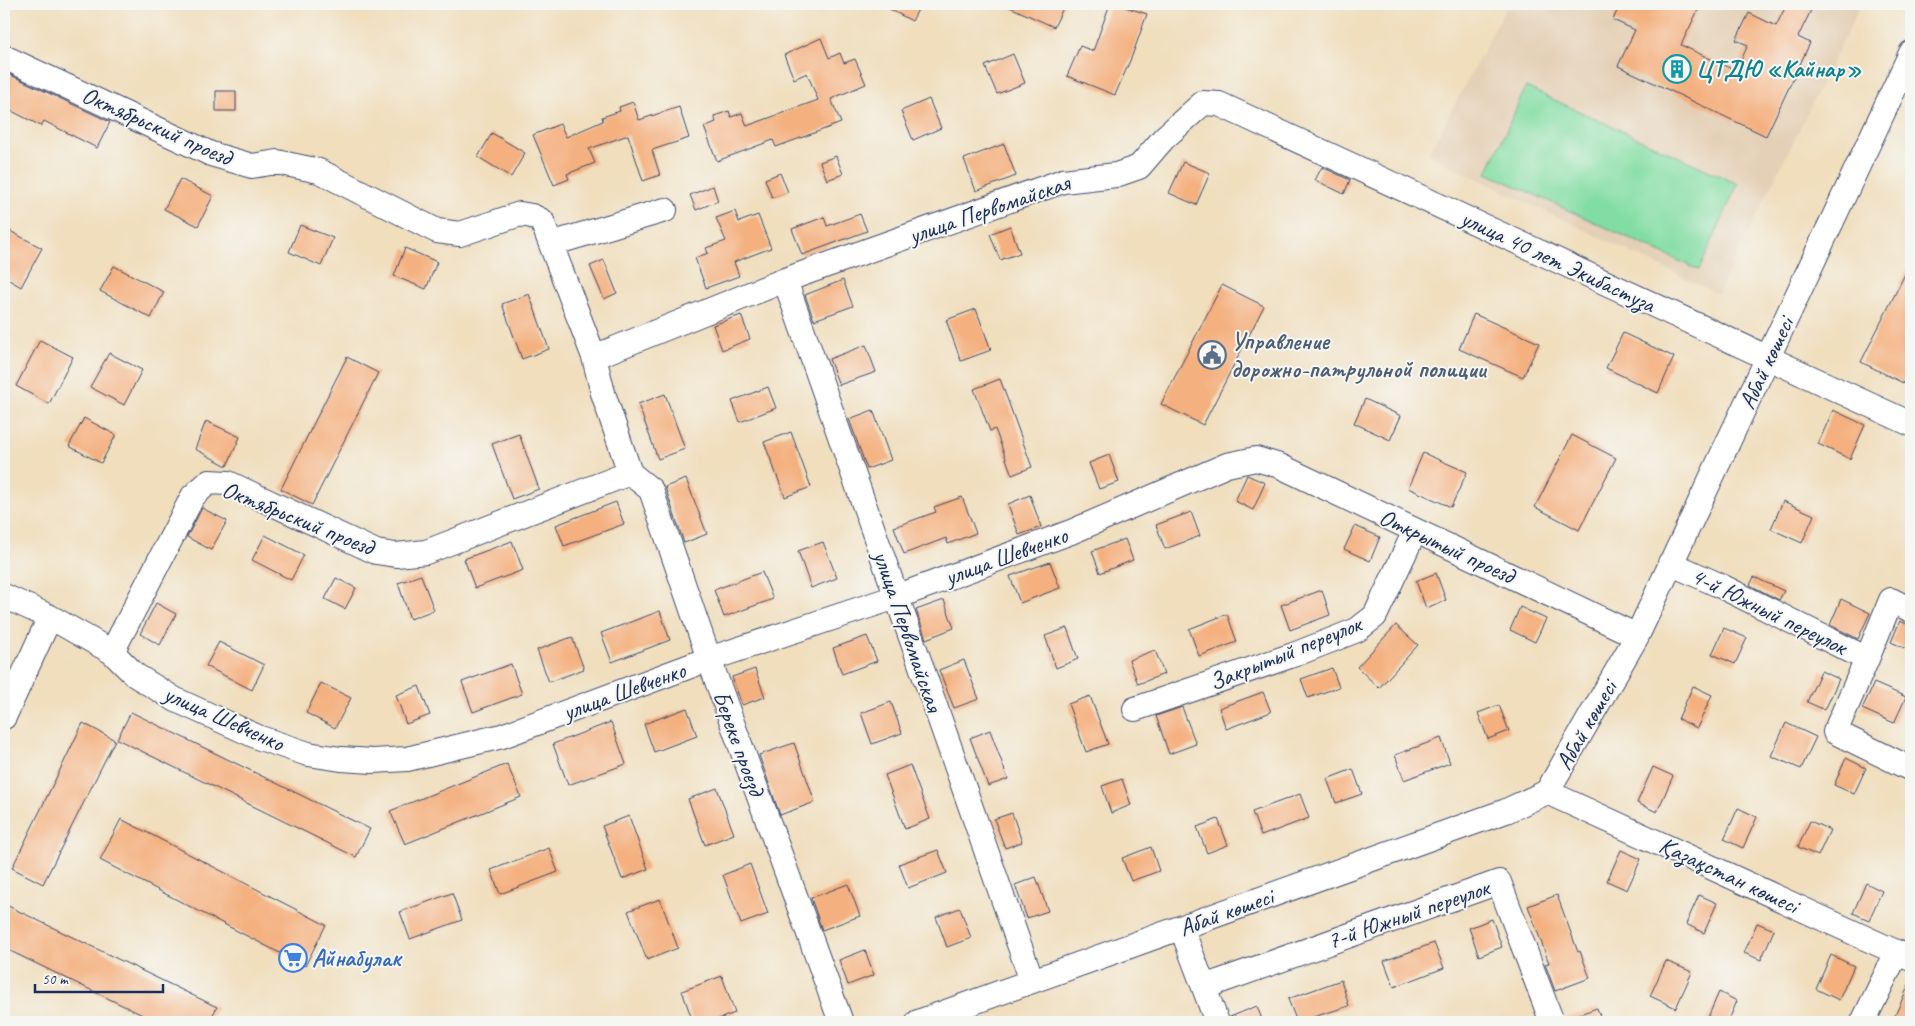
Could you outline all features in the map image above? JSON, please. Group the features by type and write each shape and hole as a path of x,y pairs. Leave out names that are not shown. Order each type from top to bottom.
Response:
{"street":[{"name":"Абай көшесі","path":"918,1022 1182,929 1210,917 1506,811 1548,792 1637,636 1911,53"},
{"name":"Октябрьский проезд","path":"4,57 211,154 252,166 276,162 319,171 437,230 460,234 520,214 532,216 542,221 594,357"},
{"name":"улица 40 лет Экибастуза","path":"1203,103 1219,104 1911,424"},
{"name":"улица Первомайская","path":"594,357 785,280 1063,181 1116,175 1139,167 1164,138 1203,103"},
{"path":"551,244 665,210"},
{"name":"улица Первомайская","path":"785,280 1032,981"},
{"path":"594,357 603,393 630,473"},
{"name":"улица Шевченко","path":"4,596 50,617 112,652 135,675 176,700 260,738 308,754 341,759 373,761 407,759 502,736 709,660 896,597 1072,532 1227,465 1256,459"},
{"name":"Открытый проезд","path":"1256,459 1280,466 1637,636"},
{"name":"Октябрьский проезд","path":"112,652 193,496 209,482 228,483 376,552 396,555 426,552 630,473"},
{"name":"Береке проезд","path":"630,473 651,490 709,660 841,1022"},
{"name":"Закрытый переулок","path":"1135,709 1296,654 1357,630 1375,616 1415,531"},
{"name":"4-й Южный переулок","path":"1670,563 1721,586 1867,660"},
{"name":"4-й Южный переулок","path":"1911,610 1891,600 1835,732 1911,769"},
{"path":"4,716 50,617"},
{"name":"Қазақстан көшесі","path":"1548,792 1904,956"},
{"name":"7-й Южный переулок","path":"1204,987 1499,882 1552,1022"},
{"path":"1182,929 1217,1022"},
{"path":"1863,1022 1904,956"}],"shaded area":[{"path":"1508,4 1861,4 1718,294 1428,155"}],"green space":[{"path":"1526,87 1738,184 1699,270 1487,173"}],"building":[{"path":"880,4 921,4 912,21"},
{"path":"1003,4 1065,4 1054,27"},
{"path":"1110,4 1116,4 1147,14 1115,95 1067,76 1080,46 1093,51"},
{"name":"ЦТДЮ «Кайнар»","path":"1620,4 1701,4 1681,45 1736,71 1748,45 1736,40 1749,13 1776,26 1787,4 1814,4 1798,37 1810,43 1766,136 1618,66 1635,30 1613,20"},
{"path":"821,38 829,58 840,53 844,63 855,59 866,84 831,99 841,123 776,147 773,140 717,161 704,127 716,122 714,116 729,111 731,117 742,113 747,126 818,100 807,73 794,79 784,55"},
{"path":"1013,54 1025,83 997,94 985,66"},
{"path":"4,72 110,122 97,148 44,121 41,126 4,107"},
{"path":"216,91 236,91 236,111 216,111"},
{"path":"929,99 941,128 913,140 901,111"},
{"path":"633,102 639,120 679,107 689,138 652,150 660,175 643,181 628,135 589,149 595,163 567,174 569,179 554,185 533,135 560,124 566,137 603,121 602,117 620,111 619,107"},
{"path":"492,133 525,153 511,177 478,157"},
{"path":"1004,144 1016,176 976,191 964,159"},
{"path":"836,156 843,174 827,180 820,162"},
{"path":"1183,162 1210,173 1196,205 1169,193"},
{"path":"1322,167 1350,180 1344,194 1315,180"},
{"path":"780,173 788,192 772,198 765,179"},
{"path":"180,179 213,196 198,226 164,209"},
{"path":"713,186 718,201 696,210 690,195"},
{"path":"735,211 739,222 758,215 771,248 734,262 739,276 706,288 695,258 708,253 706,248 726,241 716,218"},
{"path":"860,214 867,231 802,255 792,229 824,217 827,226"},
{"path":"300,225 333,238 321,266 289,252"},
{"path":"1010,226 1020,253 1000,260 990,234"},
{"path":"10,231 42,248 21,287 4,277 4,243"},
{"path":"405,248 437,262 426,289 394,276"},
{"path":"604,260 617,293 604,299 590,266"},
{"path":"1911,262 1911,387 1861,362"},
{"path":"114,266 164,292 151,318 100,291"},
{"path":"843,280 853,306 814,320 805,295"},
{"name":"Управление дорожно-патрульной полиции","path":"1222,285 1264,306 1203,425 1161,404"},
{"path":"529,294 549,349 522,359 502,304"},
{"path":"976,309 991,350 961,361 946,320"},
{"path":"1474,314 1539,343 1523,377 1459,349"},
{"path":"741,315 750,339 722,350 713,325"},
{"path":"1623,333 1674,357 1658,393 1606,368"},
{"path":"40,340 73,357 49,404 16,386"},
{"path":"866,345 876,372 839,385 829,359"},
{"path":"109,353 142,370 124,405 90,387"},
{"path":"347,357 378,373 312,505 281,489"},
{"path":"1000,379 1032,467 1012,475 995,429 990,431 974,389"},
{"path":"768,387 776,408 740,422 732,401"},
{"path":"665,394 685,449 658,459 638,404"},
{"path":"1365,399 1401,416 1390,440 1354,423"},
{"path":"873,410 891,460 867,469 849,419"},
{"path":"1833,410 1865,425 1850,459 1818,444"},
{"path":"84,418 116,435 101,463 69,446"},
{"path":"206,421 240,437 227,466 195,449"},
{"path":"791,432 811,487 785,497 764,442"},
{"path":"519,434 539,489 512,499 492,444"},
{"path":"1572,435 1616,458 1579,530 1535,507"},
{"path":"1423,453 1467,472 1451,507 1408,488"},
{"path":"1109,455 1119,482 1099,489 1089,463"},
{"path":"1247,475 1265,483 1253,510 1235,501"},
{"path":"686,479 707,534 684,543 665,487"},
{"path":"1030,495 1041,527 1019,535 1008,504"},
{"path":"962,497 976,533 948,544 946,538 904,554 894,527 936,512 934,507"},
{"path":"1783,501 1814,515 1802,543 1771,529"},
{"path":"616,502 624,524 564,546 556,525"},
{"path":"202,508 227,521 211,550 187,537"},
{"path":"1191,512 1200,536 1165,549 1156,525"},
{"path":"1355,526 1380,537 1370,561 1344,549"},
{"path":"265,535 304,555 291,580 252,560"},
{"path":"1125,539 1133,560 1100,573 1092,551"},
{"path":"512,541 523,570 475,588 464,559"},
{"path":"823,542 837,578 811,588 798,551"},
{"path":"1050,562 1060,588 1020,603 1010,576"},
{"path":"762,572 773,599 724,617 714,590"},
{"path":"1436,573 1446,600 1426,608 1416,581"},
{"path":"421,575 434,610 410,619 398,583"},
{"path":"1754,577 1784,591 1779,600 1750,585"},
{"path":"336,578 356,588 345,609 325,599"},
{"path":"1322,590 1330,615 1290,630 1281,605"},
{"path":"1841,599 1870,613 1858,639 1830,625"},
{"path":"944,600 954,628 926,639 916,610"},
{"path":"156,603 176,614 160,645 140,634"},
{"path":"1520,607 1546,619 1535,642 1510,630"},
{"path":"660,611 670,640 612,662 601,633"},
{"path":"1227,614 1237,642 1199,656 1189,629"},
{"path":"1900,621 1911,626 1911,651 1891,642"},
{"path":"1396,625 1418,645 1379,688 1357,667"},
{"path":"1067,628 1078,659 1056,668 1045,636"},
{"path":"1724,628 1747,638 1735,664 1712,654"},
{"path":"867,636 877,661 842,674 833,648"},
{"path":"572,637 584,669 549,682 537,650"},
{"path":"219,642 264,665 252,690 206,666"},
{"path":"1155,650 1164,674 1138,684 1129,660"},
{"path":"964,660 979,699 954,708 939,670"},
{"path":"511,664 522,694 473,712 462,682"},
{"path":"1332,668 1339,687 1308,698 1301,679"},
{"path":"755,669 765,697 742,705 732,677"},
{"path":"1821,671 1839,679 1825,710 1807,702"},
{"path":"321,683 351,698 335,728 306,713"},
{"path":"1874,683 1906,697 1894,723 1862,709"},
{"path":"419,686 430,715 406,724 396,695"},
{"path":"1693,686 1712,695 1697,728 1678,719"},
{"path":"1263,692 1271,712 1226,729 1219,708"},
{"path":"1090,696 1108,744 1086,752 1068,704"},
{"path":"891,702 902,733 872,744 861,713"},
{"path":"1499,705 1509,731 1488,739 1478,713"},
{"path":"1182,707 1196,744 1169,754 1156,716"},
{"path":"687,708 697,736 654,752 644,724"},
{"path":"131,712 370,829 356,857 117,739"},
{"path":"611,722 626,764 568,785 553,744"},
{"path":"83,723 115,740 43,884 12,868"},
{"path":"1786,723 1816,737 1801,769 1771,756"},
{"path":"990,730 1008,779 988,786 970,738"},
{"path":"1441,738 1450,763 1404,780 1395,755"},
{"path":"794,743 815,802 780,815 759,755"},
{"path":"1846,758 1866,768 1854,794 1834,785"},
{"path":"507,764 521,797 405,844 390,811"},
{"path":"910,765 930,819 905,829 885,775"},
{"path":"1653,767 1673,776 1657,812 1637,803"},
{"path":"1353,769 1362,794 1336,803 1327,779"},
{"path":"1122,779 1131,805 1111,813 1102,786"},
{"path":"717,788 734,834 705,845 688,799"},
{"path":"1300,794 1309,818 1261,836 1252,812"},
{"path":"1738,808 1757,817 1743,848 1724,839"},
{"path":"1012,813 1022,842 1005,848 994,819"},
{"path":"629,816 648,869 622,879 602,826"},
{"path":"121,819 326,925 305,966 100,860"},
{"path":"1218,819 1228,845 1207,853 1197,827"},
{"path":"1810,821 1830,830 1818,856 1798,847"},
{"path":"1151,847 1159,871 1131,881 1122,858"},
{"path":"549,848 558,872 500,894 491,870"},
{"path":"938,850 947,873 908,888 899,864"},
{"path":"1621,850 1641,859 1627,890 1607,881"},
{"path":"750,864 768,914 741,924 723,875"},
{"path":"1036,877 1048,911 1027,918 1015,885"},
{"path":"1866,883 1882,891 1869,920 1853,913"},
{"path":"848,884 860,916 822,930 811,898"},
{"path":"452,893 462,920 410,939 400,912"},
{"path":"1557,895 1578,952 1580,951 1590,978 1555,991 1545,964 1549,963 1528,906"},
{"path":"1699,895 1717,903 1704,933 1686,924"},
{"path":"660,899 678,948 647,960 628,911"},
{"path":"4,904 217,1007 209,1022 157,1022 4,948"},
{"path":"960,908 971,938 947,947 936,917"},
{"path":"1492,919 1502,947 1479,956 1469,928"},
{"path":"1757,923 1774,930 1761,960 1744,953"},
{"path":"1434,943 1444,968 1394,987 1384,961"},
{"path":"865,950 874,975 848,985 839,960"},
{"path":"1831,955 1854,966 1839,1000 1816,989"},
{"path":"1666,961 1692,972 1676,1008 1650,996"},
{"path":"722,976 735,1013 710,1022 693,1022 682,991"},
{"path":"1341,980 1349,1006 1297,1022 1288,999"},
{"path":"1911,980 1911,1022 1892,1022"},
{"path":"1719,992 1737,1001 1728,1022 1706,1022"},
{"path":"1257,1006 1263,1022 1230,1022 1230,1017"},
{"path":"1597,1008 1602,1022 1565,1022 1565,1019"}],"place":[{"name":"ЦТДЮ «Кайнар»","path":"1677,69"},
{"name":"Управление дорожно-патрульной полиции","path":"1212,355"},
{"name":"Айнабулак","path":"293,958"}]}
